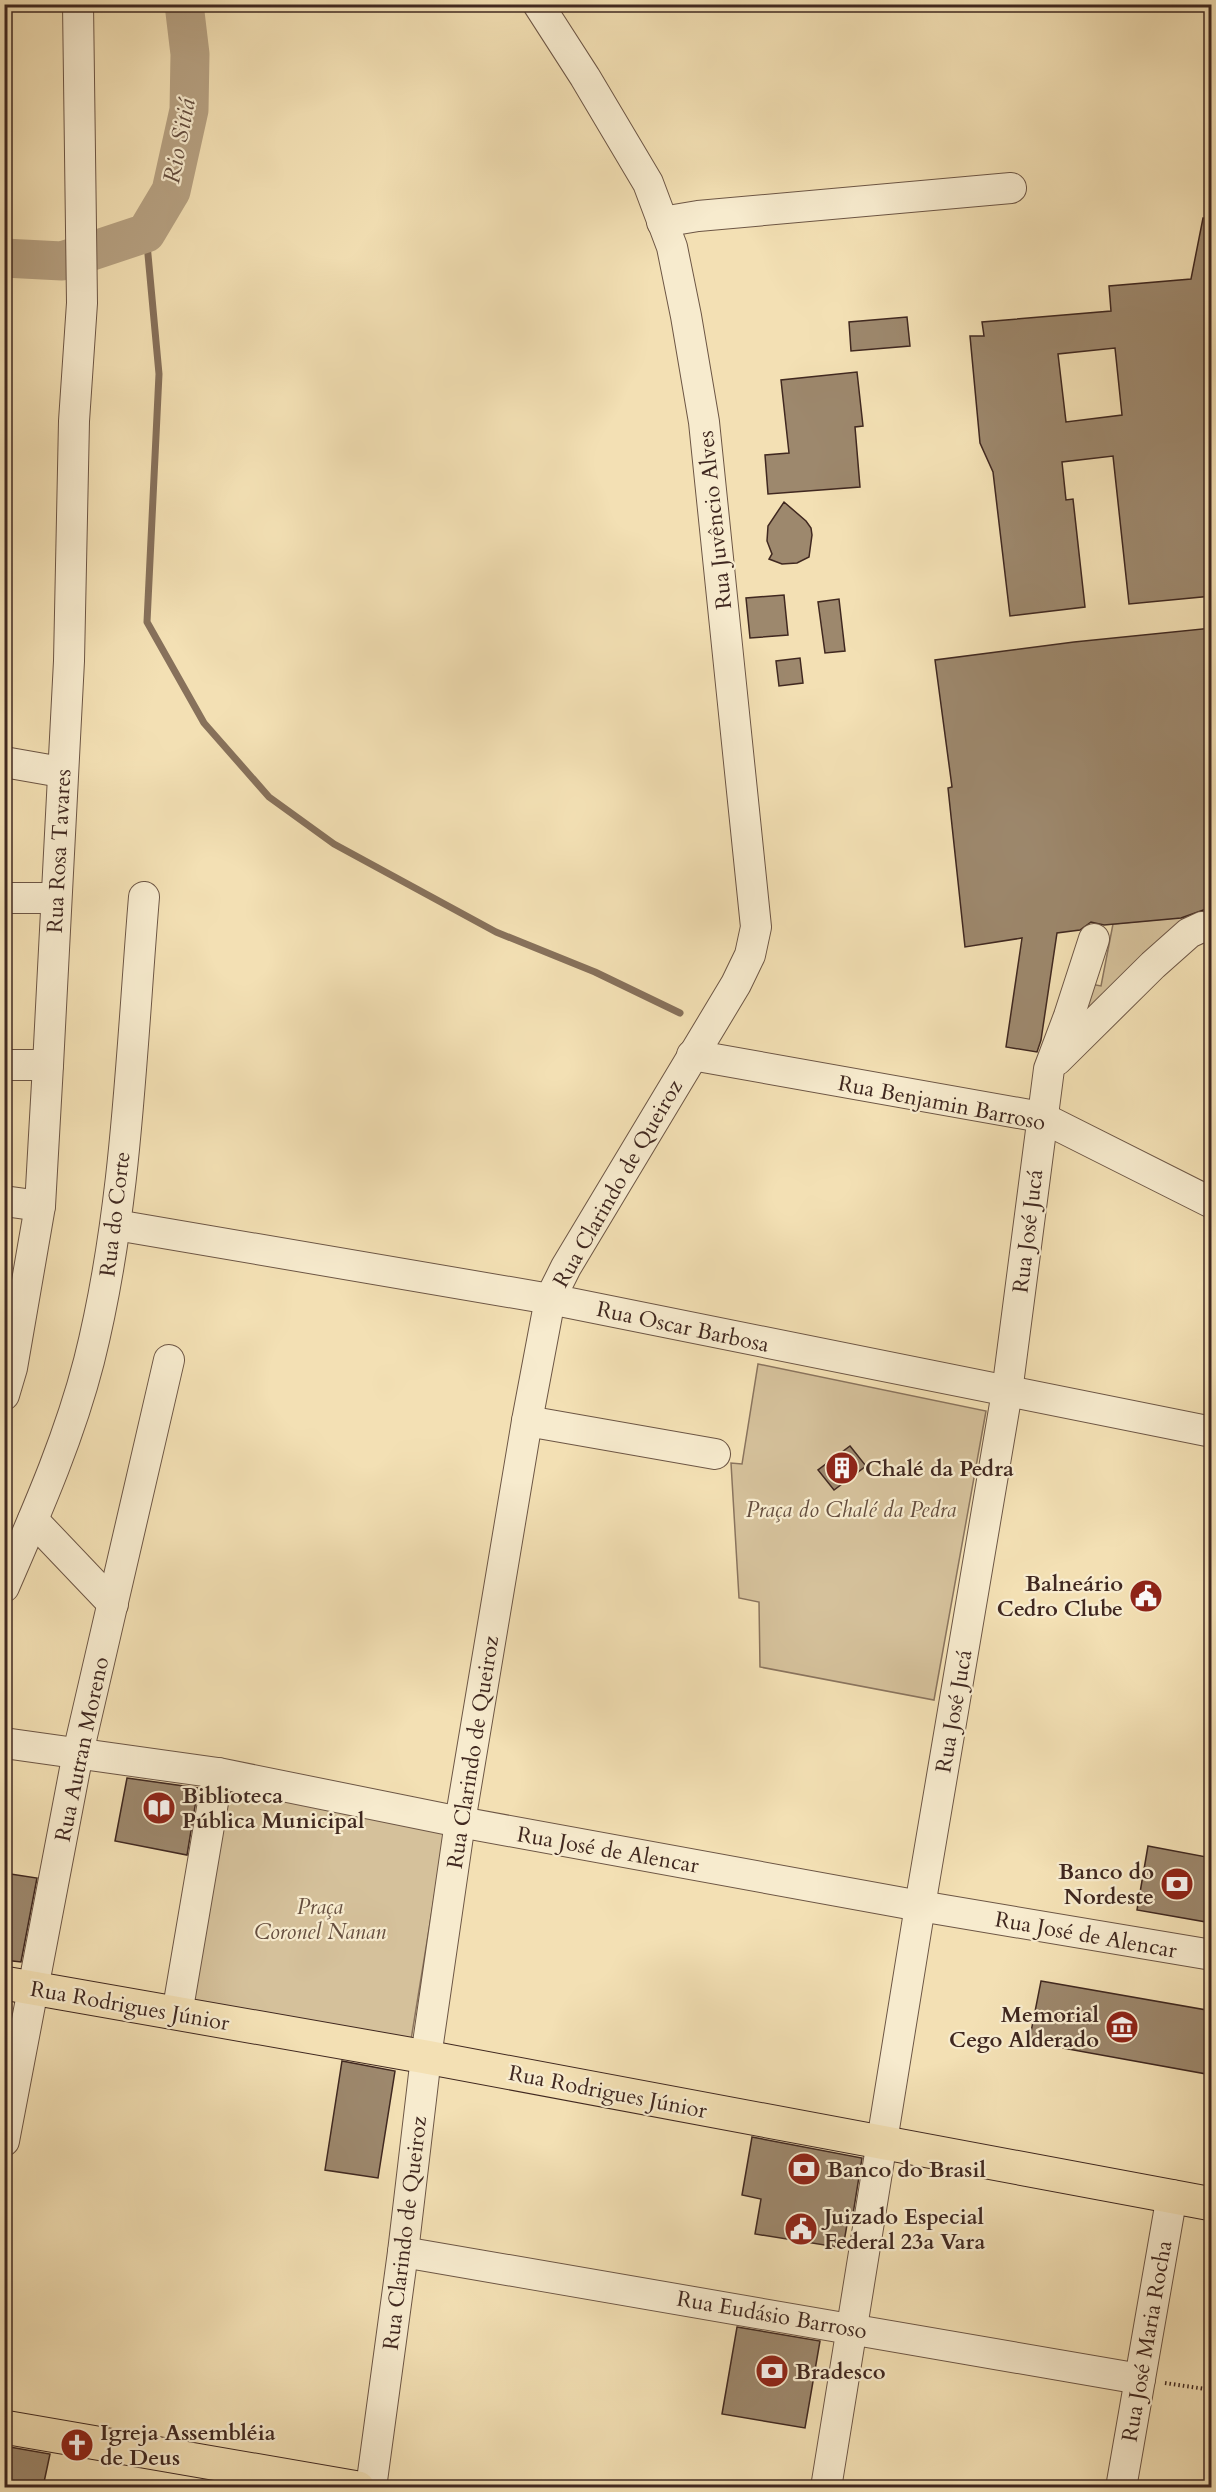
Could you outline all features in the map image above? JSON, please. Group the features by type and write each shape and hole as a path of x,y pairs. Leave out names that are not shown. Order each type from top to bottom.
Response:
{"main road":[{"name":"Rua Rodrigues Júnior","path":"19,1986 426,2057 1212,2204"},
{"path":"4,2427 358,2487"}],"street":[{"name":"Rua Rosa Tavares","path":"4,1395 12,1368 40,1206 48,1065 61,772 69,661 74,421 82,303 78,4"},
{"name":"Rua Juvêncio Alves","path":"538,4 585,76 648,183 672,247 704,422 756,927 750,955 736,984 692,1055"},
{"path":"662,222 698,216 1011,188"},
{"path":"4,762 61,772"},
{"name":"Rua do Corte","path":"4,1587 33,1520 67,1430 88,1363 102,1303 116,1225 144,897"},
{"path":"4,898 55,898"},
{"path":"1049,1069 1153,965 1189,933 1202,927 1212,929"},
{"name":"Rua José Jucá","path":"826,2487 1006,1392 1049,1069 1094,939"},
{"name":"Rua Benjamin Barroso","path":"692,1055 1041,1117 1212,1203"},
{"name":"Rua Clarindo de Queiroz","path":"371,2487 403,2252 426,2057 460,1822 527,1421 550,1299 566,1267 692,1055"},
{"path":"4,1065 48,1065"},
{"path":"4,1201 40,1206"},
{"name":"Rua Oscar Barbosa","path":"116,1225 550,1299 1212,1432"},
{"name":"Rua Autran Moreno","path":"4,2141 19,1986 78,1753 169,1360"},
{"path":"527,1421 715,1454"},
{"path":"33,1520 113,1605"},
{"name":"Rua José de Alencar","path":"4,1743 218,1773 460,1822 920,1906 1212,1955"},
{"path":"177,2013 218,1773"},
{"name":"Rua José Maria Rocha","path":"1121,2487 1172,2195"},
{"name":"Rua Eudásio Barroso","path":"403,2252 1140,2379"}],"path":[{"path":"1140,2379 1212,2390"}],"green space":[{"path":"1185,917 1086,1011 1090,984 1101,986 1113,924"},
{"name":"Praça do Chalé da Pedra","path":"758,1364 986,1411 934,1700 760,1667 759,1602 739,1598 731,1463 742,1464"},
{"name":"Praça Coronel Nanan","path":"228,1790 445,1831 410,2046 192,2007"}],"building":[{"path":"1203,218 1212,219 1212,596 1129,604 1113,456 1062,462 1066,500 1073,499 1085,607 1010,616 993,472 980,443 970,336 984,336 982,322 1111,311 1109,286 1191,279","holes":["1115,348 1122,415 1066,422 1058,354"]},
{"path":"907,317 910,346 851,351 849,322"},
{"path":"857,372 863,426 855,427 860,487 768,494 765,455 789,453 781,380"},
{"path":"784,502 811,528 809,557 797,563 782,564 769,559 772,554 767,541 768,526"},
{"path":"784,595 788,635 750,638 746,598"},
{"path":"839,599 845,651 825,653 818,602"},
{"path":"1212,628 1212,907 1181,918 1104,925 1091,922 1080,930 1057,933 1041,1040 1037,1052 1006,1047 1022,938 965,947 948,788 952,787 935,660 1074,642"},
{"path":"800,658 803,683 779,686 776,661"},
{"name":"Chalé da Pedra","path":"850,1446 866,1466 834,1490 818,1470"},
{"name":"Biblioteca Pública Municipal","path":"127,1778 198,1788 187,1855 115,1841"},
{"name":"Banco do Nordeste","path":"1148,1846 1212,1858 1212,1923 1137,1910"},
{"path":"4,1873 37,1878 21,1962 4,1960"},
{"name":"Memorial Cego Alderado","path":"1041,1981 1212,2011 1212,2075 1029,2042"},
{"path":"342,2061 395,2071 378,2178 325,2170"},
{"name":"Banco do Brasil","path":"752,2137 862,2158 853,2214 849,2213 843,2248 755,2234 761,2199 742,2195"},
{"name":"Bradesco","path":"737,2327 820,2341 805,2428 722,2414"},
{"path":"4,2446 50,2454 43,2487 25,2487 4,2483"}],"waterway":[{"name":"Rio Sitiá","path":"4,258 62,261 146,233 171,191 189,110 190,54 184,4"},
{"path":"146,233 159,374 147,622 204,723 269,797 334,844 496,932 595,972 680,1013"}],"place":[{"name":"Chalé da Pedra","path":"842,1468"},
{"name":"Balneário Cedro Clube","path":"1146,1596"},
{"name":"Biblioteca Pública Municipal","path":"159,1808"},
{"name":"Banco do Nordeste","path":"1177,1884"},
{"name":"Memorial Cego Alderado","path":"1122,2027"},
{"name":"Banco do Brasil","path":"804,2169"},
{"name":"Juizado Especial Federal 23a Vara","path":"801,2229"},
{"name":"Bradesco","path":"772,2371"},
{"name":"Igreja Assembléia de Deus","path":"77,2445"}]}
